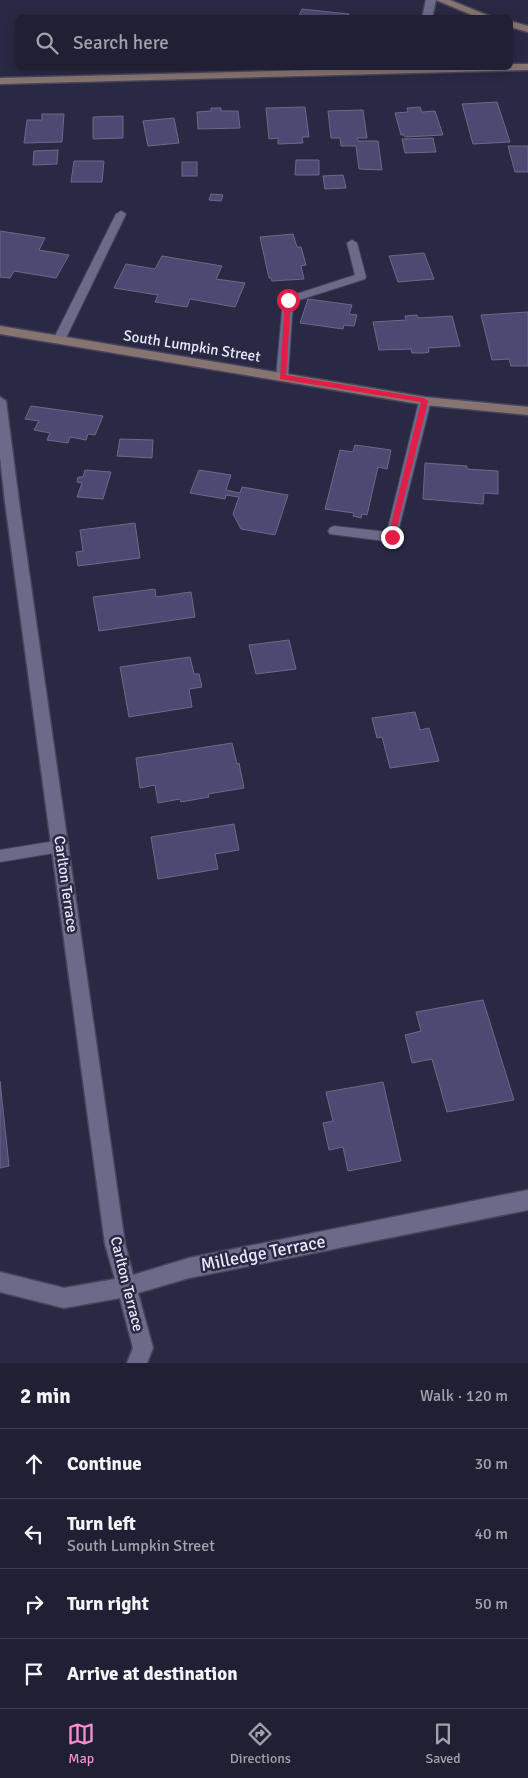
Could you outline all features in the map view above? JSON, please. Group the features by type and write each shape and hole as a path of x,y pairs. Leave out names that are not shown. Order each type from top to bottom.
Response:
{"street":[{"path":"428,15 430,0"},
{"path":"441,0 481,15"},
{"path":"513,25 528,29"},
{"path":"513,67 528,67"},
{"path":"0,81 356,70"},
{"name":"South Lumpkin Street","path":"0,330 424,401 528,411"},
{"name":"Carlton Terrace","path":"0,401 2,429 32,654 61,846 115,1244 142,1348 137,1363"},
{"name":"Milledge Terrace","path":"0,1282 64,1298 127,1288 189,1268 528,1200"}],"lane":[{"path":"59,340 121,214"},
{"path":"282,377 288,300 361,277 352,243"},
{"path":"334,531 392,537 424,401"},
{"path":"0,856 61,846"}],"building":[{"path":"302,9 349,14 349,15 299,15"},
{"path":"497,102 510,142 473,144 462,104"},
{"path":"305,107 309,137 302,137 303,143 278,144 278,138 269,139 266,108"},
{"path":"420,107 422,112 435,111 443,135 405,137 401,135 395,113 408,112 407,108"},
{"path":"211,108 221,108 221,111 238,111 240,128 198,129 197,112 211,111"},
{"path":"363,110 367,138 357,138 358,141 378,141 382,170 359,169 356,146 341,146 340,138 331,138 328,111"},
{"path":"42,114 64,114 62,142 24,143 27,120 42,120"},
{"path":"123,116 123,138 93,139 93,117"},
{"path":"174,118 179,143 148,146 143,121"},
{"path":"433,138 436,152 405,153 402,139"},
{"path":"508,146 528,146 528,172 515,172"},
{"path":"58,150 57,164 33,165 34,151"},
{"path":"296,160 319,160 319,175 295,175"},
{"path":"74,161 104,161 102,182 71,182"},
{"path":"182,162 197,162 197,176 182,176"},
{"path":"343,175 346,188 325,189 323,176"},
{"path":"211,194 223,195 221,201 209,200"},
{"path":"0,231 45,238 39,250 69,255 56,278 14,271 10,278 0,277"},
{"path":"293,234 297,247 301,247 306,265 301,266 304,279 272,281 269,278 260,237"},
{"path":"424,253 434,279 398,282 389,256"},
{"path":"162,256 222,266 216,279 245,283 235,307 190,299 187,307 155,302 158,295 114,288 126,264 155,269"},
{"path":"308,299 352,305 349,314 357,315 354,326 344,325 343,329 300,323"},
{"path":"528,312 528,366 511,366 509,359 492,360 481,315"},
{"path":"417,315 418,318 452,316 460,346 428,348 429,352 424,353 412,353 411,349 379,350 373,322 406,320 405,316"},
{"path":"31,406 103,416 95,435 88,434 86,440 70,437 68,443 47,440 50,433 34,430 39,421 25,419"},
{"path":"120,439 153,440 152,458 117,456"},
{"path":"355,445 391,450 387,469 378,467 367,515 362,514 361,518 353,516 354,513 325,509 340,450 353,452"},
{"path":"425,463 467,466 467,469 498,471 498,494 484,493 483,504 423,499"},
{"path":"85,470 111,472 103,499 77,497 82,483 77,482 78,477 83,477"},
{"path":"199,470 231,475 226,490 240,493 242,487 288,495 275,535 241,529 233,514 239,497 226,495 225,499 190,493"},
{"path":"135,523 140,558 78,566 76,552 83,551 80,530"},
{"path":"155,589 156,597 191,592 195,617 99,631 93,597"},
{"path":"289,640 296,669 256,674 249,645"},
{"path":"190,657 194,674 199,674 202,687 189,689 192,707 129,717 120,667"},
{"path":"415,712 420,730 429,728 439,761 390,768 382,737 377,738 372,718"},
{"path":"232,743 237,764 239,763 244,788 208,794 209,797 181,802 180,799 158,803 155,785 140,788 136,758"},
{"path":"234,824 239,850 215,854 218,869 158,879 151,837"},
{"path":"483,1000 514,1100 447,1112 432,1059 412,1063 405,1035 421,1031 416,1012"},
{"path":"0,1081 9,1166 0,1168"},
{"path":"383,1082 401,1161 348,1171 343,1147 329,1150 323,1123 333,1121 326,1092"}],"route":[{"path":"288,300 282,377 424,401 392,537"}]}
